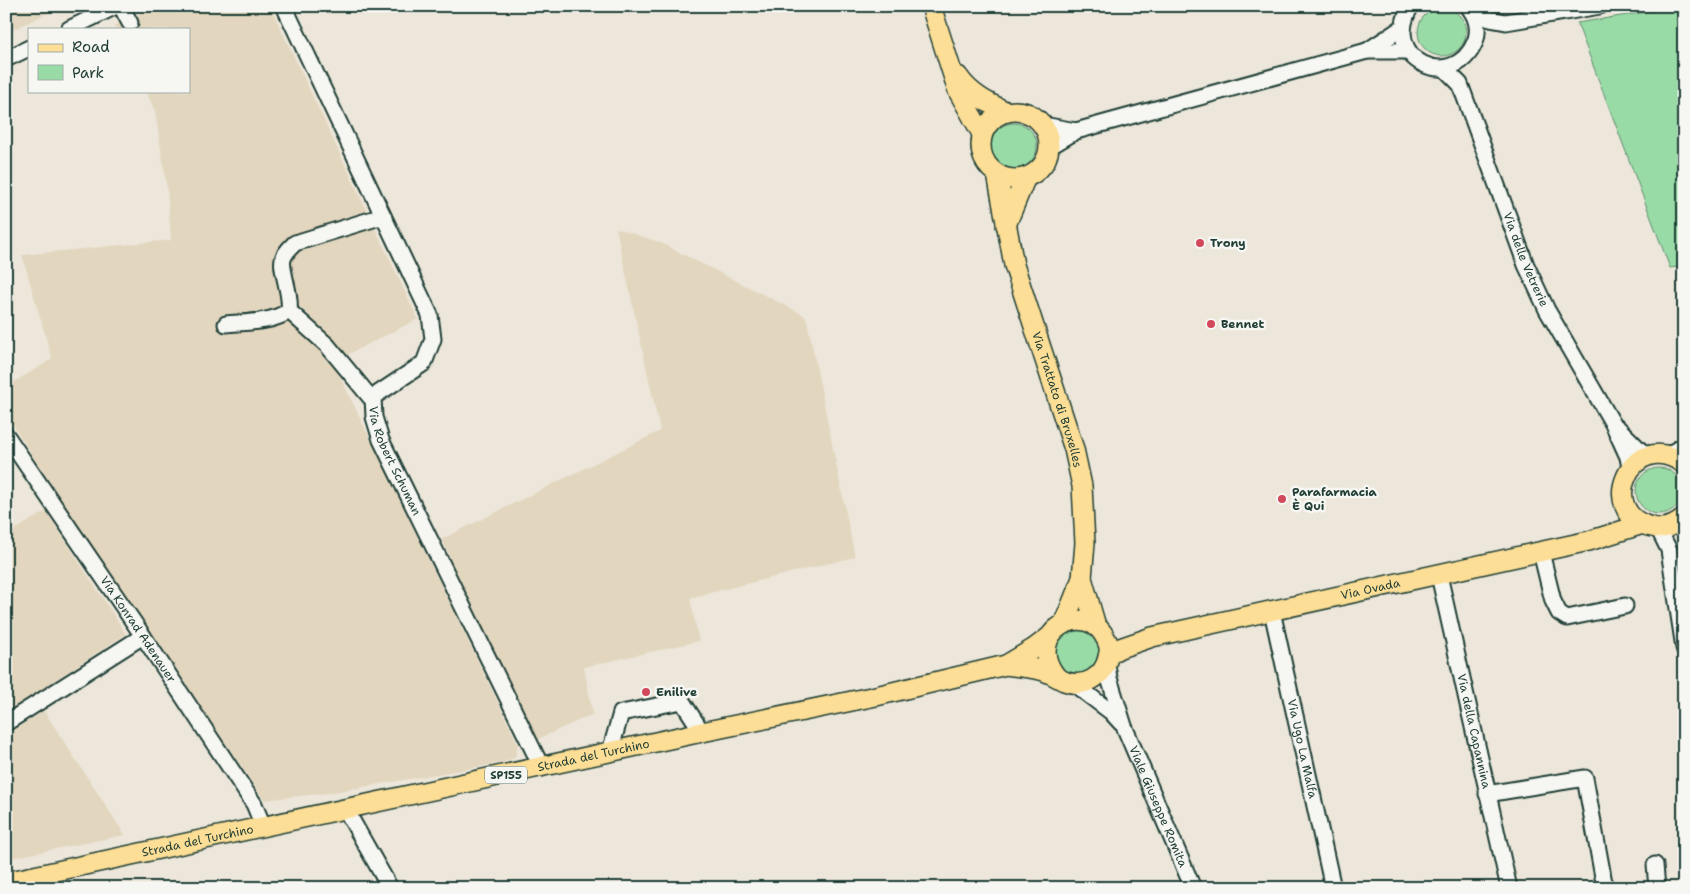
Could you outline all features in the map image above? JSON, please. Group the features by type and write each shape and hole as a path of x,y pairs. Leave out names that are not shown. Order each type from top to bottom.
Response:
{"main road":[{"path":"931,6 958,91 982,134"},
{"path":"949,64 964,84 977,95 1007,112"},
{"path":"1017,111 1027,113 1043,125 1049,147 1043,163 1026,177 1006,178 997,174 984,161 981,152 982,134 996,116 1017,111"},
{"name":"Via Trattato di Bruxelles","path":"997,174 1014,265 1074,449 1082,486 1085,543 1082,578 1064,623"},
{"path":"1006,225 1026,177"},
{"path":"1665,524 1630,514 1625,506 1622,493 1623,484 1630,468 1639,460 1667,458"},
{"name":"Via Ovada","path":"1589,541 1609,526 1625,506"},
{"name":"Via Ovada","path":"1108,659 1120,648 1152,637 1665,524"},
{"name":"Via Trattato di Bruxelles","path":"1082,578 1100,630"},
{"path":"1075,620 1086,621 1100,630 1108,643 1108,659 1097,677 1082,684 1074,684 1064,681 1055,675 1049,667 1046,657 1046,646 1049,637 1056,629 1064,623 1075,620"},
{"name":"Via Ovada","path":"1100,630 1152,637"},
{"name":"Strada del Turchino","path":"6,882 876,696 1006,665 1049,637"},
{"name":"Strada del Turchino","path":"1006,665 1040,670 1055,675"}],"street":[{"path":"71,28 116,6"},
{"path":"122,6 130,23"},
{"name":"Via Robert Schuman","path":"284,6 430,315 433,339 424,363 373,397 374,416 381,440 542,768"},
{"path":"1411,6 1405,16 1402,28 1408,50 1422,63 1444,68 1463,60 1471,50 1476,38 1477,29 1470,9"},
{"path":"1476,38 1506,22 1600,6"},
{"path":"1470,9 1490,19 1506,22"},
{"path":"1367,51 1402,28"},
{"path":"6,59 28,48"},
{"path":"1049,147 1076,131 1367,51 1408,50"},
{"path":"1460,84 1463,60"},
{"path":"1444,68 1460,84"},
{"name":"Via delle Vetrerie","path":"1460,84 1526,265 1547,310 1613,424 1628,457 1630,468"},
{"path":"1043,125 1076,131"},
{"path":"226,324 272,319 282,316 289,311 290,301 282,262 286,252 296,243 383,216"},
{"path":"289,311 327,345 370,397 373,397"},
{"name":"Via delle Vetrerie","path":"1613,424 1641,451 1667,458"},
{"name":"Via Konrad Adenauer","path":"6,435 143,636 254,804 263,826"},
{"path":"1667,458 1684,445"},
{"path":"1665,524 1684,648"},
{"path":"1541,552 1559,613 1567,618 1626,606"},
{"name":"Via della Capannina","path":"1439,575 1509,888"},
{"name":"Via Ugo La Malfa","path":"1272,611 1333,888"},
{"path":"6,723 143,636"},
{"name":"Viale Giuseppe Romita","path":"1108,659 1114,697 1124,726 1193,888"},
{"name":"Viale Giuseppe Romita","path":"1074,684 1111,712 1124,726"},
{"path":"610,752 621,713 682,701 702,732"},
{"path":"1488,794 1585,778 1605,888"},
{"path":"346,810 390,888"},
{"path":"1655,865 1657,888"}],"path":[{"path":"1678,6 1680,35 1684,44"}],"shaded area":[{"path":"6,6 63,6 6,33"},
{"path":"156,6 270,6 418,319 333,362 518,744 515,758 502,763 328,793 264,800 61,501 6,414 6,387 52,359 22,255 171,240 167,189 155,111 146,92 190,92 190,28 115,28 114,26"},
{"path":"616,228 659,242 804,315 807,320 855,557 690,598 699,641 584,667 593,714 536,740 442,539 660,431"},
{"path":"46,511 126,634 6,712 6,535"},
{"path":"44,711 125,835 6,859 6,734"}],"green space":[{"path":"1684,6 1684,266 1670,268 1577,23"},
{"path":"1437,8 1447,8 1459,15 1466,27 1466,37 1459,49 1447,56 1437,56 1429,52 1422,45 1418,37 1418,27 1422,19 1429,12"},
{"path":"1019,123 1031,129 1036,137 1036,155 1031,163 1023,168 1009,169 997,163 992,155 991,141 997,129 1005,124"},
{"path":"1659,468 1672,472 1678,478 1682,491 1678,504 1672,510 1659,514 1646,510 1640,504 1636,491 1640,478 1646,472"},
{"path":"1073,628 1088,630 1102,649 1095,670 1073,677 1055,664 1055,642"}],"place":[{"name":"Trony","path":"1200,243"},
{"name":"Bennet","path":"1211,324"},
{"name":"Parafarmacia È Qui","path":"1282,499"},
{"name":"Enilive","path":"646,692"}]}
